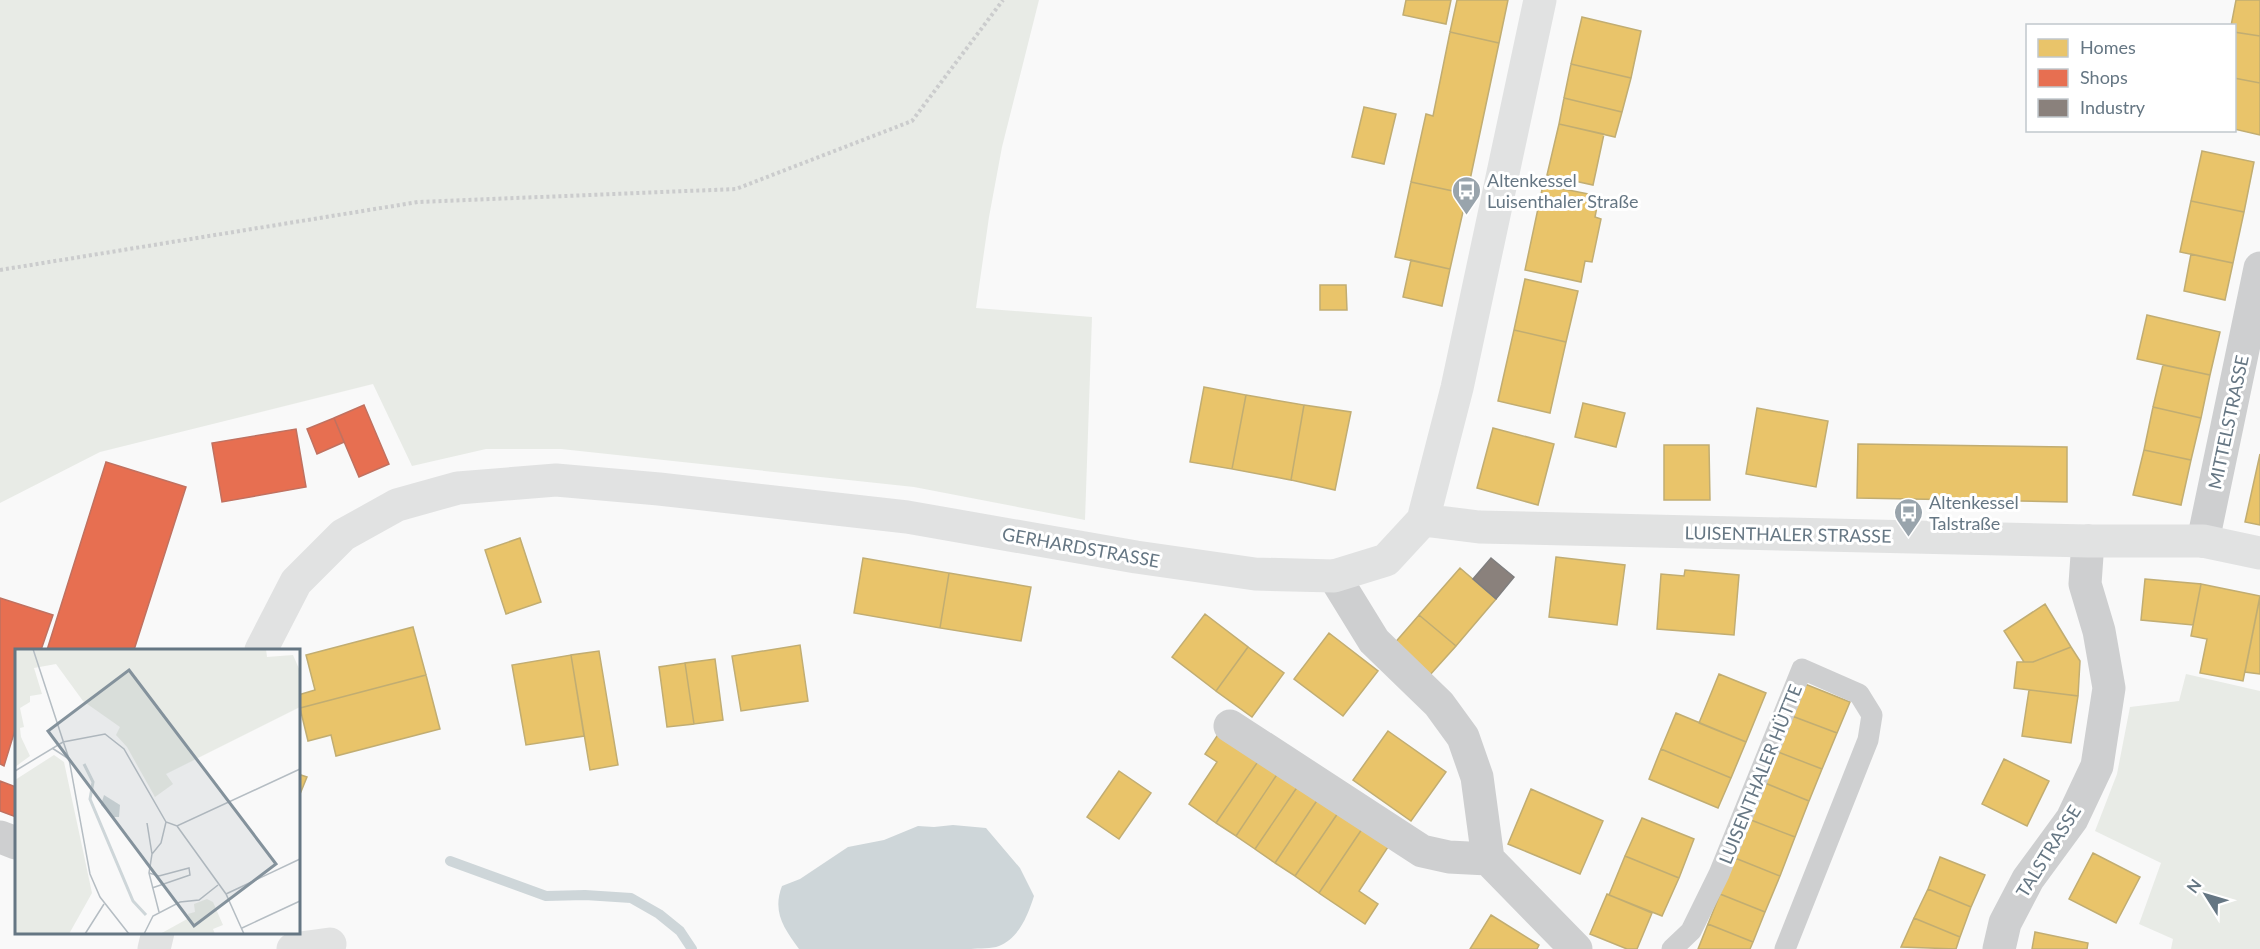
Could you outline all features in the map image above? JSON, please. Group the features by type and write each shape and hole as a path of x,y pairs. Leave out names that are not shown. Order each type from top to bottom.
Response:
{"street":[{"name":"GERHARDSTRASSE","path":"262,649 296,582 343,535 397,506 458,488 556,480 908,517 1136,557 1255,574 1334,576 1386,560 1423,520 1457,388 1540,0"},
{"name":"MITTELSTRASSE","path":"2203,541 2260,268"},
{"name":"LUISENTHALER STRASSE","path":"1423,520 1479,527 2088,541 2203,541 2260,553"},
{"name":"TALSTRASSE","path":"1999,949 2005,923 2028,879 2072,819 2097,766 2109,688 2099,631 2085,584 2088,541"},
{"path":"1334,576 1374,641 1438,704 1463,737 1477,777 1488,859 1576,949"},
{"path":"1230,726 1422,851 1449,857 1488,859"},
{"path":"0,837 15,843"},
{"path":"154,949 158,934"},
{"path":"296,934 336,947"},
{"path":"293,949 336,947"}],"lane":[{"name":"LUISENTHALER HÜTTE","path":"1672,949 1691,931 1719,874 1802,669 1859,694 1872,715 1868,740 1785,949"}],"path":[{"path":"0,270 417,202 736,189 912,122 1003,0"}],"shaded area":[{"path":"0,0 1039,0 1002,147 976,308 1092,317 1085,520 914,487 561,449 486,449 412,466 373,384 100,452 0,503"},
{"path":"2186,674 2260,691 2260,949 2171,949 2173,939 2139,924 2161,863 2095,831 2117,774 2130,707 2179,701"},
{"path":"953,825 986,828 1020,868 1034,896 1026,918 1017,932 1006,942 993,948 971,949 799,949 784,927 779,912 779,895 782,886 800,879 848,847 884,840 918,826"}],"building: Homes":[{"path":"1406,0 1451,0 1446,24 1403,15"},
{"path":"1457,0 1508,0 1499,43 1450,32"},
{"path":"2236,0 2260,0 2260,36 2236,32 2236,24 2231,24"},
{"path":"1582,17 1641,31 1631,78 1571,64"},
{"path":"1450,32 1499,43 1467,194 1411,182 1426,114 1433,116"},
{"path":"2236,32 2260,36 2260,83 2236,78"},
{"path":"1571,64 1631,78 1622,112 1564,98"},
{"path":"2236,78 2260,83 2260,135 2236,129"},
{"path":"1564,98 1622,112 1615,137 1559,124"},
{"path":"1364,107 1396,114 1384,164 1352,157"},
{"path":"1559,124 1604,134 1593,185 1547,175"},
{"path":"2202,151 2254,162 2244,212 2191,201"},
{"path":"1411,182 1467,194 1450,269 1395,257"},
{"path":"1543,185 1599,196 1595,217 1601,219 1592,262 1585,261 1581,282 1525,270"},
{"path":"2191,201 2244,212 2233,263 2180,252"},
{"path":"2191,254 2233,263 2225,300 2184,291"},
{"path":"1411,260 1450,269 1442,306 1403,297"},
{"path":"1525,279 1578,291 1566,342 1514,330"},
{"path":"1320,285 1346,285 1347,310 1320,310"},
{"path":"2147,315 2220,332 2210,375 2137,359"},
{"path":"1514,330 1566,342 1550,413 1498,401"},
{"path":"2163,365 2210,375 2201,418 2153,407"},
{"path":"1204,387 1246,395 1232,469 1190,462"},
{"path":"1246,395 1304,405 1291,480 1232,469"},
{"path":"1583,403 1625,413 1616,447 1575,437"},
{"path":"1304,405 1351,412 1335,490 1291,480"},
{"path":"2153,407 2201,418 2191,460 2144,450"},
{"path":"1757,408 1828,421 1816,487 1746,474"},
{"path":"1493,428 1554,444 1538,505 1477,488"},
{"path":"1858,444 2067,447 2067,502 1857,498"},
{"path":"1664,445 1709,445 1710,500 1664,500"},
{"path":"2144,450 2191,460 2181,505 2133,495"},
{"path":"2260,454 2260,525 2245,522"},
{"path":"520,538 541,602 506,614 485,550"},
{"path":"1556,557 1625,565 1617,625 1549,617"},
{"path":"863,558 949,573 940,628 854,613"},
{"path":"1460,568 1496,599 1456,646 1419,615"},
{"path":"1685,570 1739,575 1734,635 1657,629 1661,574 1684,576"},
{"path":"949,573 1031,587 1021,641 940,628"},
{"path":"2145,579 2201,584 2193,625 2141,620"},
{"path":"2201,584 2260,596 2243,681 2200,673 2207,639 2191,636"},
{"path":"2260,597 2260,674 2245,672"},
{"path":"2045,604 2071,647 2033,662 2024,662 2004,631"},
{"path":"1205,614 1248,647 1216,691 1172,657"},
{"path":"1419,615 1456,646 1429,676 1393,645"},
{"path":"413,627 426,675 300,708 300,694 315,690 306,655"},
{"path":"1329,633 1378,671 1343,716 1294,679"},
{"path":"800,645 808,701 741,711 732,656"},
{"path":"1248,647 1284,673 1252,717 1216,691"},
{"path":"2071,647 2080,661 2078,696 2014,688 2017,662 2033,662"},
{"path":"599,651 618,765 590,770 571,655"},
{"path":"571,655 584,736 526,745 512,665"},
{"path":"715,659 723,720 694,724 685,663"},
{"path":"685,663 694,724 667,727 659,667"},
{"path":"1719,674 1766,693 1746,742 1699,723"},
{"path":"426,675 440,729 336,756 331,735 308,741 300,708"},
{"path":"1805,684 1850,702 1837,733 1792,716"},
{"path":"2029,690 2078,696 2071,743 2022,736"},
{"path":"1676,713 1746,742 1731,778 1661,749"},
{"path":"1792,716 1837,733 1822,769 1778,752"},
{"path":"1388,731 1446,772 1411,821 1353,780"},
{"path":"1219,733 1259,760 1216,823 1189,804 1217,762 1205,754"},
{"path":"1661,749 1731,778 1718,808 1649,779"},
{"path":"1778,752 1822,769 1809,801 1765,783"},
{"path":"2004,759 2049,781 2027,826 1982,804"},
{"path":"1259,760 1278,773 1236,836 1216,823"},
{"path":"1119,771 1151,793 1119,839 1087,817"},
{"path":"1278,773 1298,786 1255,849 1236,836"},
{"path":"300,775 307,777 300,794"},
{"path":"1765,783 1809,801 1795,837 1751,820"},
{"path":"1298,786 1318,799 1275,863 1255,849"},
{"path":"1531,789 1603,821 1580,874 1508,844"},
{"path":"1318,799 1338,813 1295,876 1275,863"},
{"path":"1338,813 1362,829 1319,893 1295,876"},
{"path":"1642,818 1694,839 1679,878 1625,856"},
{"path":"1751,820 1795,837 1780,876 1735,858"},
{"path":"1362,829 1388,847 1359,891 1378,904 1365,924 1319,893"},
{"path":"2093,853 2140,877 2116,923 2069,899"},
{"path":"1625,856 1679,878 1662,916 1609,895"},
{"path":"1940,857 1985,875 1971,907 1928,889"},
{"path":"1735,858 1780,876 1765,912 1720,894"},
{"path":"1928,889 1971,907 1960,937 1914,918"},
{"path":"1607,894 1652,913 1637,949 1627,949 1590,934"},
{"path":"1720,894 1765,912 1753,942 1708,924"},
{"path":"1491,915 1539,945 1537,949 1470,949"},
{"path":"1914,918 1960,937 1956,949 1901,947"},
{"path":"1708,924 1753,942 1750,949 1698,949"},
{"path":"2035,932 2088,943 2087,949 2032,949"}],"building: Shops":[{"path":"364,405 389,464 359,477 334,418"},
{"path":"334,418 344,442 317,454 307,429"},
{"path":"296,429 306,487 222,502 212,443"},
{"path":"106,462 186,487 134,649 47,649"},
{"path":"0,598 53,615 41,649 15,649 15,730 4,766 0,764"},
{"path":"0,781 15,787 15,817 0,811"}],"building: Industry":[{"path":"1491,558 1514,577 1496,599 1473,579"}],"waterway":[{"path":"450,861 546,896 585,895 631,898 659,914 680,931 692,949"}],"place":[{"name":"Altenkessel Luisenthaler Straße","path":"1466,216"},
{"name":"Altenkessel Talstraße","path":"1908,538"}]}
